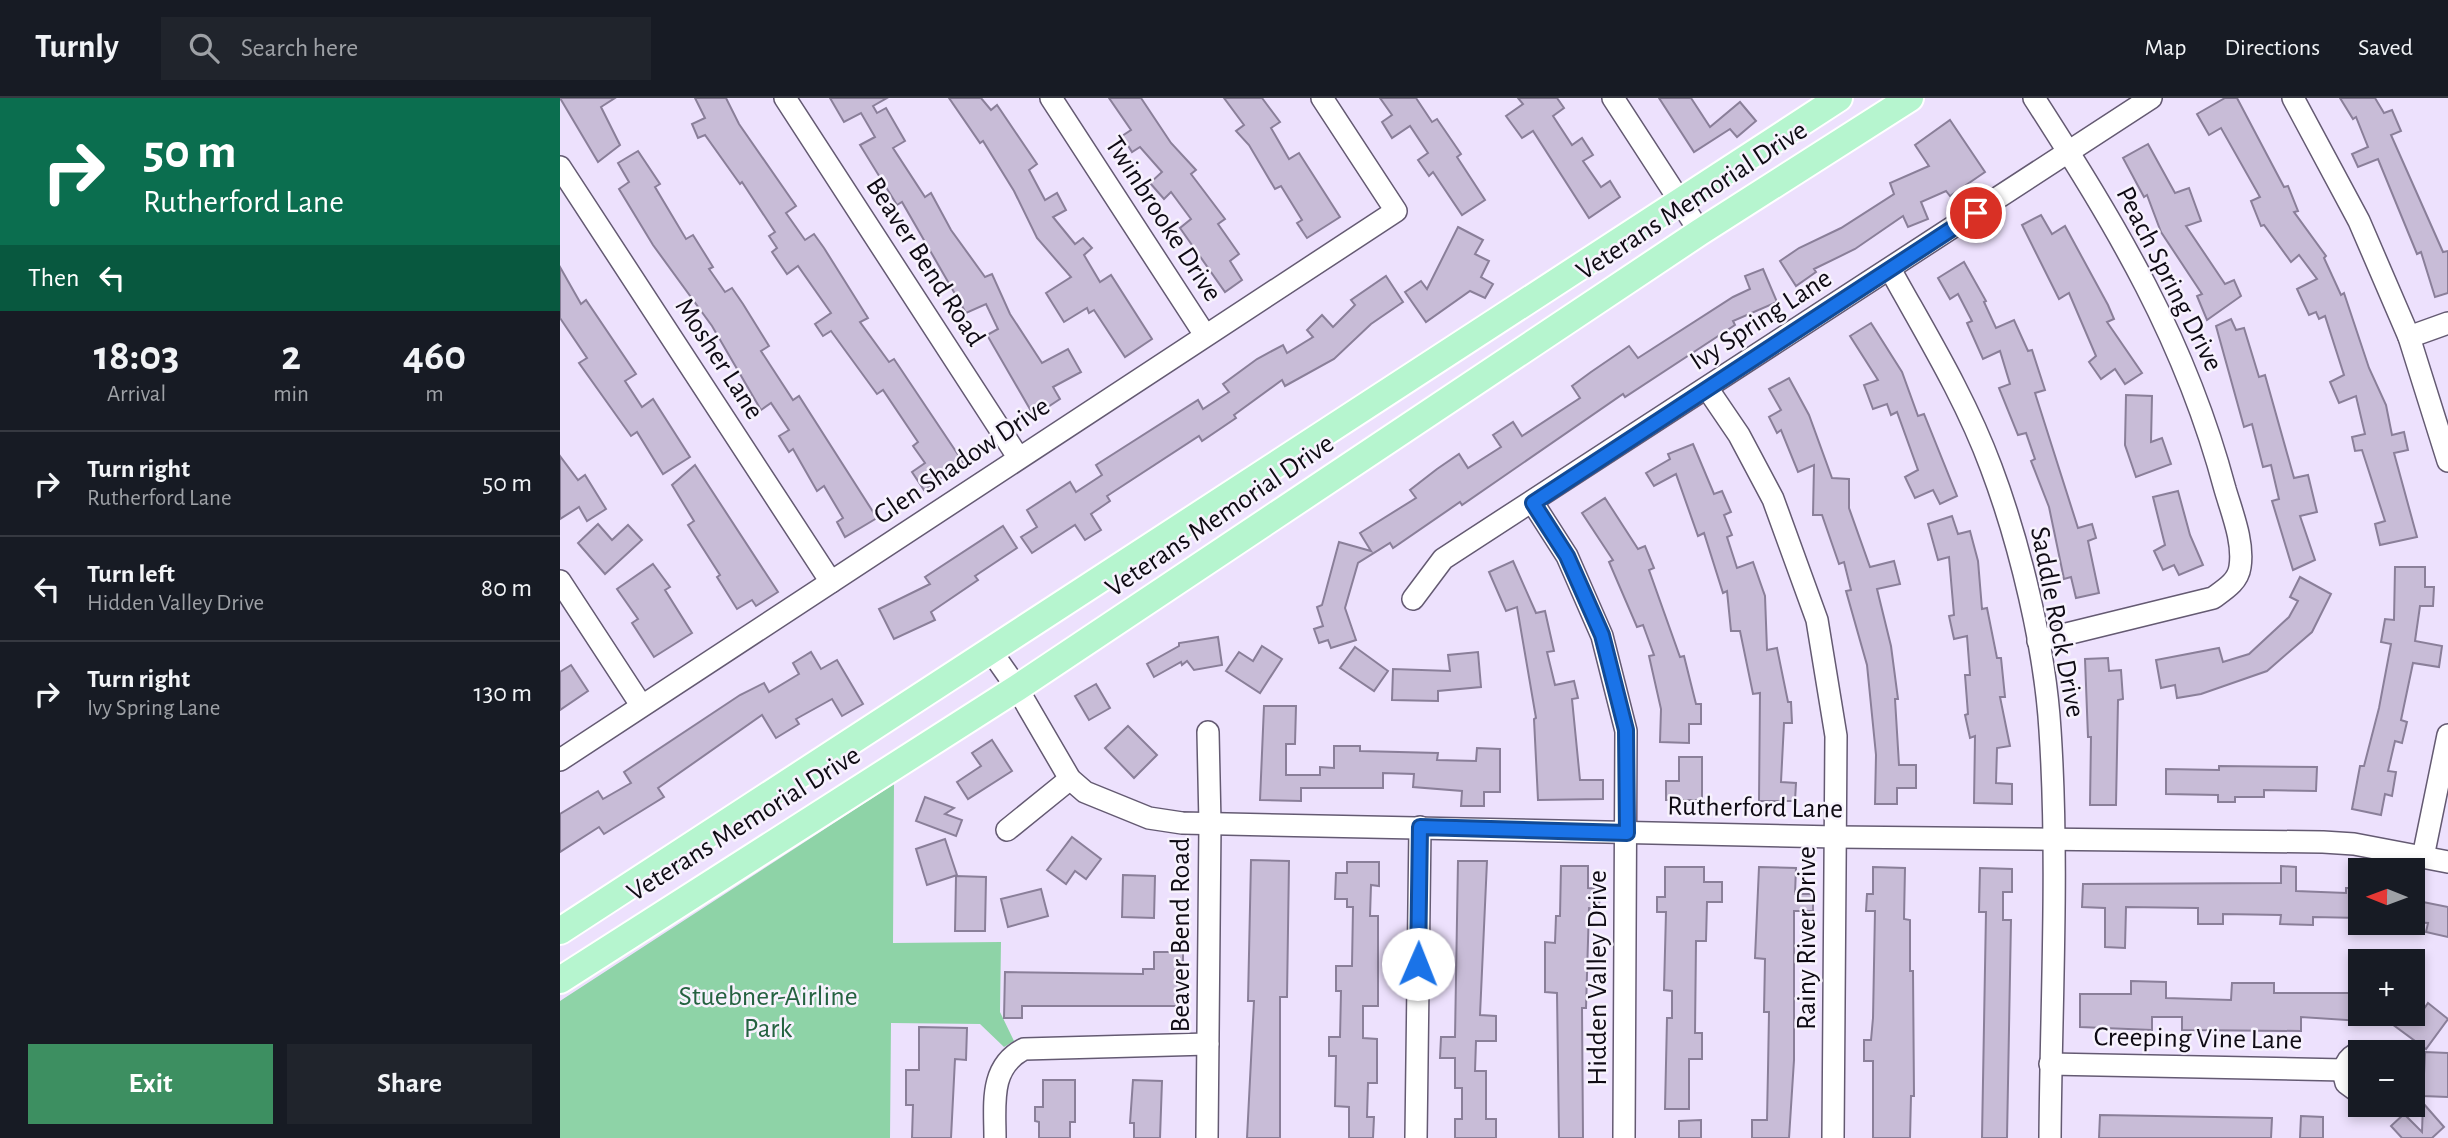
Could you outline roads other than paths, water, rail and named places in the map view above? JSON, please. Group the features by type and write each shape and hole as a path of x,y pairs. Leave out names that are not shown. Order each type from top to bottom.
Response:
{"main road":[{"name":"Veterans Memorial Drive","path":"560,931 1839,98"},
{"name":"Veterans Memorial Drive","path":"560,980 684,898 1017,688 1700,232 1910,98"},
{"path":"1331,429 1355,463"},
{"path":"665,864 684,898"}],"street":[{"name":"Beaver Bend Road","path":"785,98 1018,457"},
{"name":"Twinbrooke Drive","path":"1051,98 1205,335"},
{"name":"Glen Shadow Drive","path":"560,760 1396,211 1322,98"},
{"path":"1613,98 1700,232"},
{"name":"Peach Spring Drive","path":"2034,98 2115,224 2169,330 2193,385 2240,545 2241,569 2232,585 2213,598 2038,641"},
{"name":"Ivy Spring Lane","path":"1413,599 1443,559 1533,503 2151,98"},
{"path":"2293,98 2359,221 2409,337 2448,461"},
{"name":"Mosher Lane","path":"560,167 831,582"},
{"name":"Saddle Rock Drive","path":"1890,269 1961,396 1992,467 2011,529 2038,641 2050,729 2053,838 2050,1138"},
{"path":"2409,337 2448,323"},
{"name":"Rainy River Drive","path":"1707,388 1739,435 1773,499 1817,620 1836,736 1833,1138"},
{"name":"Hidden Valley Drive","path":"1533,503 1567,556 1602,635 1626,730 1624,1138"},
{"path":"560,581 640,705"},
{"name":"Rutherford Lane","path":"991,651 1017,688 1070,779 1085,792 1149,818 1210,824 1627,833 2323,842 2448,862"},
{"name":"Beaver Bend Road","path":"1207,1138 1210,824 1208,732"},
{"path":"2423,857 2448,735"},
{"path":"1007,830 1070,779"},
{"path":"1416,1138 1420,827"},
{"path":"995,1138 995,1091 999,1073 1015,1053 1035,1047 1208,1044"},
{"path":"2348,1061 2344,1070 2348,1084"},
{"name":"Creeping Vine Lane","path":"2050,1064 2344,1070"}],"park label":[{"name":"Stuebner-Airline Park","path":"768,1013"}]}
